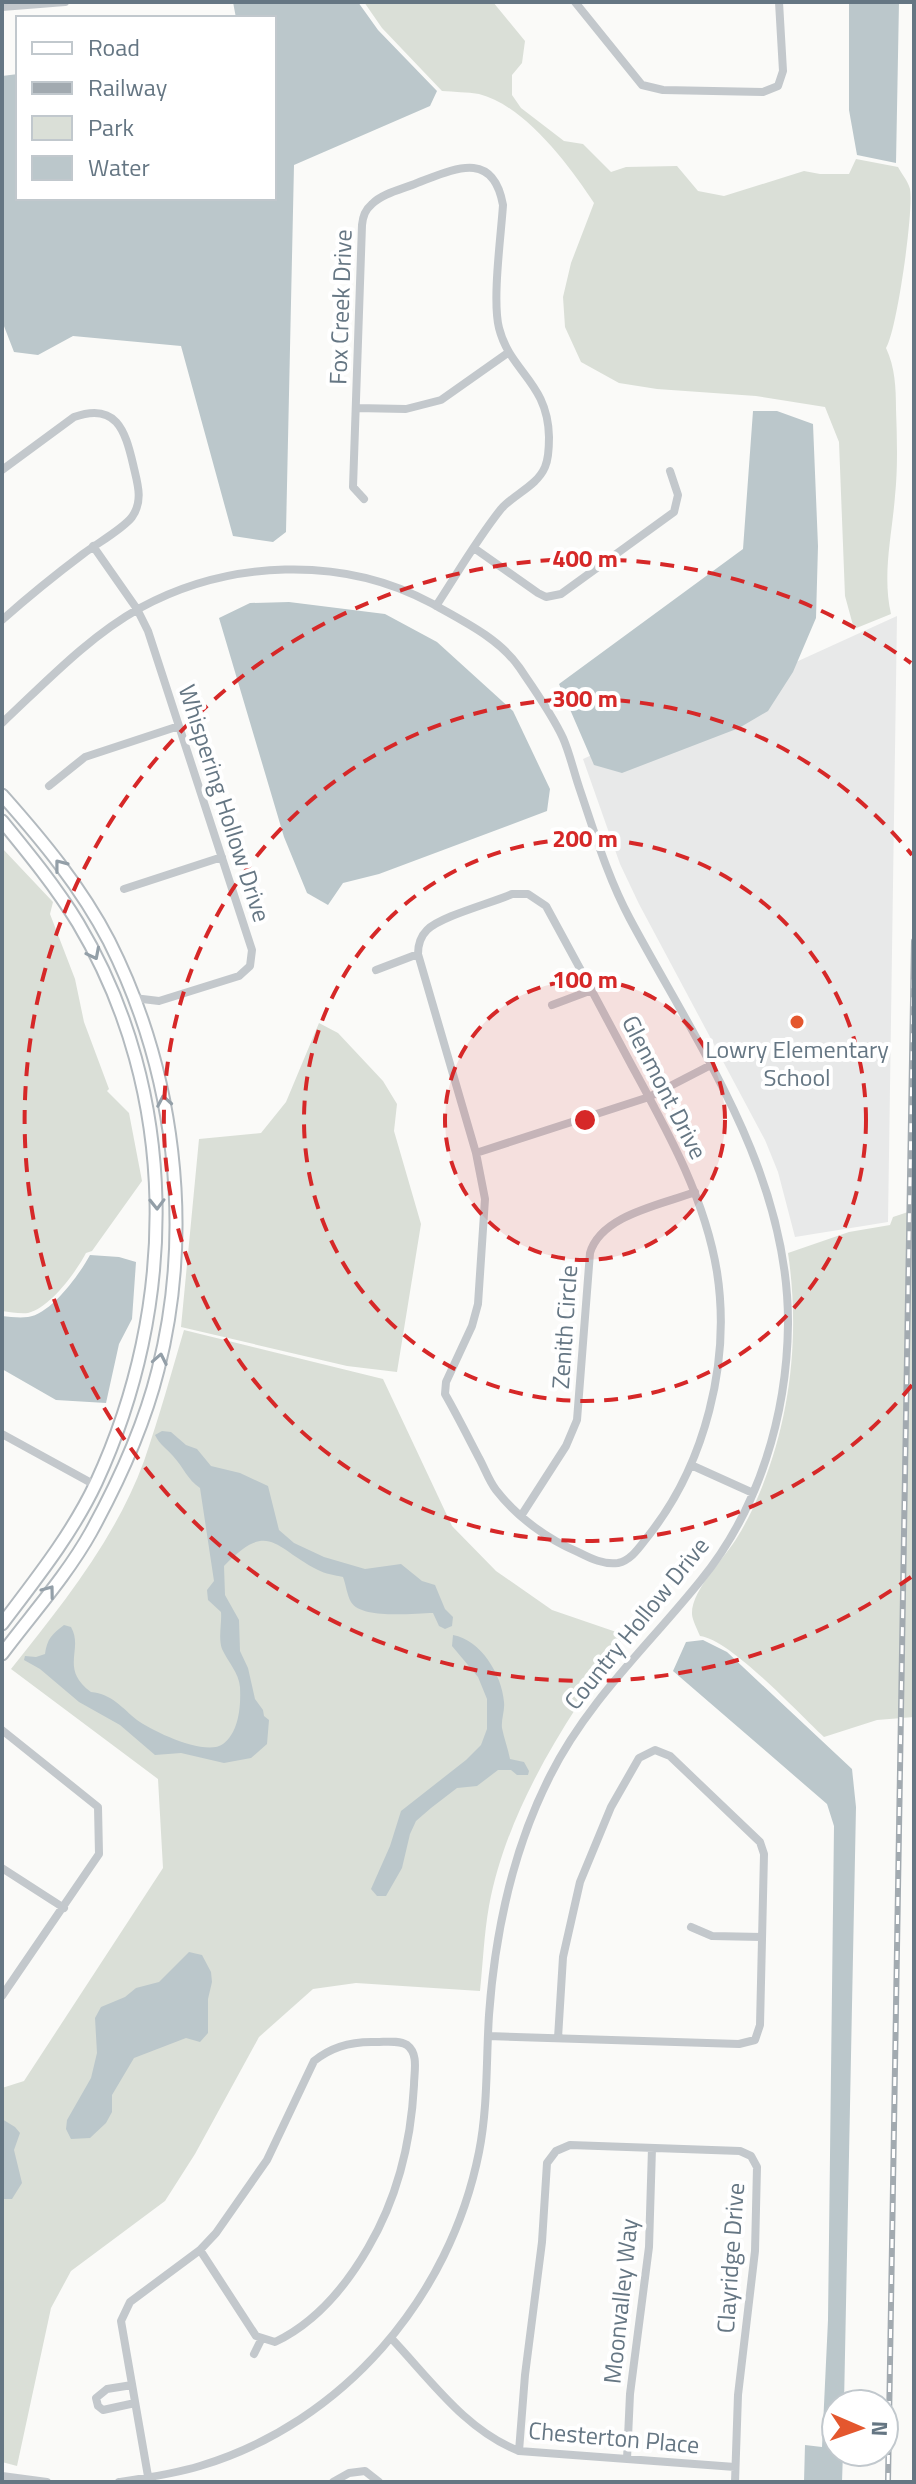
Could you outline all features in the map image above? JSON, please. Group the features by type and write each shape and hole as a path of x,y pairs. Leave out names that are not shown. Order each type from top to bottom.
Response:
{"street":[{"path":"2,7 65,2"},
{"path":"575,2 642,85 663,90 763,92 778,86 783,71 779,2"},
{"name":"Fox Creek Drive","path":"364,499 353,487 364,212 375,200 455,168 469,166 483,170 494,179 503,205 497,310 499,328 509,352 542,398 549,420 549,449 546,467 536,481 501,509 436,606"},
{"path":"356,408 406,409 441,400 509,352"},
{"path":"2,470 74,417 88,412 101,413 115,420 126,433 140,497 132,517 53,576 2,620"},
{"path":"474,548 538,593 546,597 561,594 674,512 678,495 670,471"},
{"name":"Whispering Hollow Drive","path":"93,546 137,609 148,631 252,950 250,966 239,976 159,1001 134,998"},
{"name":"Country Hollow Drive","path":"2,723 96,638 137,609 193,584 264,570 325,571 411,593 472,626 514,658 563,737 607,869 623,906 759,1166 780,1233 788,1285 785,1378 778,1416 753,1493 734,1534 704,1577 610,1682 575,1730 547,1781 523,1843 499,1924 488,2036 486,2108 480,2150 462,2215 426,2292 361,2371 303,2417 273,2436 200,2466 149,2480 119,2482"},
{"path":"49,786 85,757 179,726"},
{"path":"2,795 66,871 108,940 134,998 164,1096 177,1197 172,1293 158,1370 136,1438 89,1535 2,1654"},
{"path":"2,821 56,890 98,963 127,1033 147,1108 158,1198 157,1259 151,1311 137,1376 117,1434 95,1485 46,1566 2,1624"},
{"path":"124,889 222,857"},
{"name":"Glenmont Drive","path":"512,894 528,894 546,906 592,990 695,1192 713,1250 721,1327 713,1396 691,1465 655,1528 633,1555 620,1563 601,1563 556,1543 521,1516 496,1490 445,1394 446,1382 472,1326 478,1304 485,1199 476,1153 418,954 419,942 426,931 439,922 512,894"},
{"path":"376,970 418,954"},
{"path":"552,1005 592,990"},
{"path":"476,1153 649,1097 709,1066"},
{"name":"Zenith Circle","path":"521,1516 566,1446 577,1420 590,1253 594,1239 610,1223 695,1192"},
{"path":"2,1434 95,1485"},
{"path":"691,1465 753,1493"},
{"path":"2,1730 98,1807 99,1854 2,1996"},
{"path":"488,2036 739,2044 755,2040 760,2025 764,1854 760,1842 670,1756 655,1750 639,1758 611,1807 580,1882 563,1957 558,2038"},
{"path":"2,1868 64,1908"},
{"path":"691,1927 712,1936 762,1937"},
{"path":"149,2480 121,2321 130,2302 200,2250 216,2233 267,2160 314,2061 324,2053 356,2041 399,2042 408,2046 415,2057 412,2125 402,2168 368,2249 338,2291 300,2330 275,2342 256,2336 200,2250"},
{"name":"Clayridge Drive","path":"519,2451 542,2242 547,2163 556,2151 570,2145 740,2151 751,2156 757,2167 755,2251 738,2395 735,2482"},
{"name":"Moonvalley Way","path":"627,2459 630,2394 649,2247 652,2148"},
{"path":"254,2354 262,2338"},
{"name":"Chesterton Place","path":"391,2338 476,2428 496,2442 519,2451 735,2467"},
{"path":"132,2385 107,2389 96,2398 103,2410 135,2403"},
{"path":"333,2482 349,2473 365,2471 379,2482"},
{"path":"2,2476 47,2482"}],"shaded area":[{"name":"Lowry Elementary School","path":"897,616 888,1222 795,1237 778,1172 765,1140 639,904 620,864 583,759"}],"green space":[{"path":"364,2 493,2 525,41 522,63 512,75 512,95 521,108 564,141 583,144 611,172 626,167 677,166 698,191 724,196 804,171 849,174 856,159 898,167 909,186 911,201 899,295 886,348 896,393 897,442 888,570 891,614 854,629 845,596 839,442 825,407 756,396 619,383 581,362 565,327 563,297 571,263 594,203 559,155 513,110 479,94 442,91 382,28"},
{"path":"2,848 53,902 50,914 75,979 84,1022 109,1089 107,1091 129,1113 142,1181 62,1288 45,1304 28,1313 2,1311"},
{"path":"319,1023 338,1033 383,1081 397,1104 394,1131 421,1224 397,1372 347,1366 181,1327 199,1139 261,1133 286,1102"},
{"path":"914,1210 914,1717 877,1720 824,1737 746,1663 713,1640 700,1636 692,1616 693,1605 703,1584 750,1515 771,1464 786,1405 793,1344 788,1253 849,1232 890,1225 893,1217"},
{"path":"184,1330 383,1379 452,1526 496,1571 552,1610 625,1635 562,1731 525,1798 510,1833 489,1906 480,1991 356,1983 313,1989 259,2037 195,2154 165,2201 71,2271 51,2308 17,2466 2,2462 2,2088 24,2081 163,1868 158,1779 11,1669 86,1570 119,1517 144,1461"}],"water":[{"path":"233,2 358,2 378,30 437,91 430,106 294,165 286,532 273,542 233,536 181,346 73,336 38,355 14,352 2,321 2,76 16,74 16,200 276,200 276,16 236,16"},
{"path":"849,2 899,2 896,163 857,155 849,110"},
{"path":"753,411 777,411 813,424 818,546 816,618 793,672 768,711 739,728 622,773 594,765 559,684 743,549"},
{"path":"289,602 385,614 437,642 513,711 550,789 547,811 379,874 343,883 328,905 307,893 284,837 219,618 250,603"},
{"path":"90,1255 136,1262 132,1319 119,1344 106,1403 56,1400 2,1369 2,1316 28,1317 46,1309 72,1283"},
{"path":"162,1431 171,1432 186,1445 197,1449 211,1466 240,1473 268,1486 279,1530 294,1543 324,1557 365,1569 401,1564 422,1581 435,1585 445,1609 453,1617 452,1626 445,1629 439,1626 433,1613 389,1614 357,1608 348,1596 343,1577 321,1571 271,1542 251,1544 224,1566 225,1595 239,1620 240,1651 248,1668 255,1699 269,1720 267,1744 251,1758 224,1763 181,1753 155,1755 120,1725 79,1702 40,1669 24,1660 25,1656 45,1654 53,1634 64,1625 71,1627 76,1675 91,1692 111,1699 154,1730 192,1745 215,1747 223,1744 233,1733 239,1710 240,1687 221,1645 221,1612 208,1600 207,1590 214,1581 200,1488 155,1435"},
{"path":"453,1635 481,1651 494,1670 502,1692 502,1728 510,1759 524,1762 528,1775 498,1770 477,1786 457,1788 431,1808 416,1821 402,1868 386,1896 377,1896 371,1889 401,1811 466,1760 481,1745 487,1729 487,1699 478,1677 452,1646"},
{"path":"703,1640 727,1652 852,1769 856,1807 844,2388 825,2388 834,1826 827,1804 673,1671 686,1642"},
{"path":"189,1952 202,1955 211,1972 208,2033 200,2042 186,2038 134,2058 112,2095 112,2112 106,2123 90,2138 71,2139 66,2129 67,2120 91,2078 97,2053 95,2018 101,2007 125,1997 136,1988 159,1982"},
{"path":"2,2119 20,2133 14,2150 22,2183 12,2199 2,2199"},
{"path":"805,2445 820,2447 820,2468 842,2468 842,2482 804,2482"}],"railway":[{"path":"888,2482 914,941"}],"place":[{"name":"Lowry Elementary School","path":"797,1022"}]}
